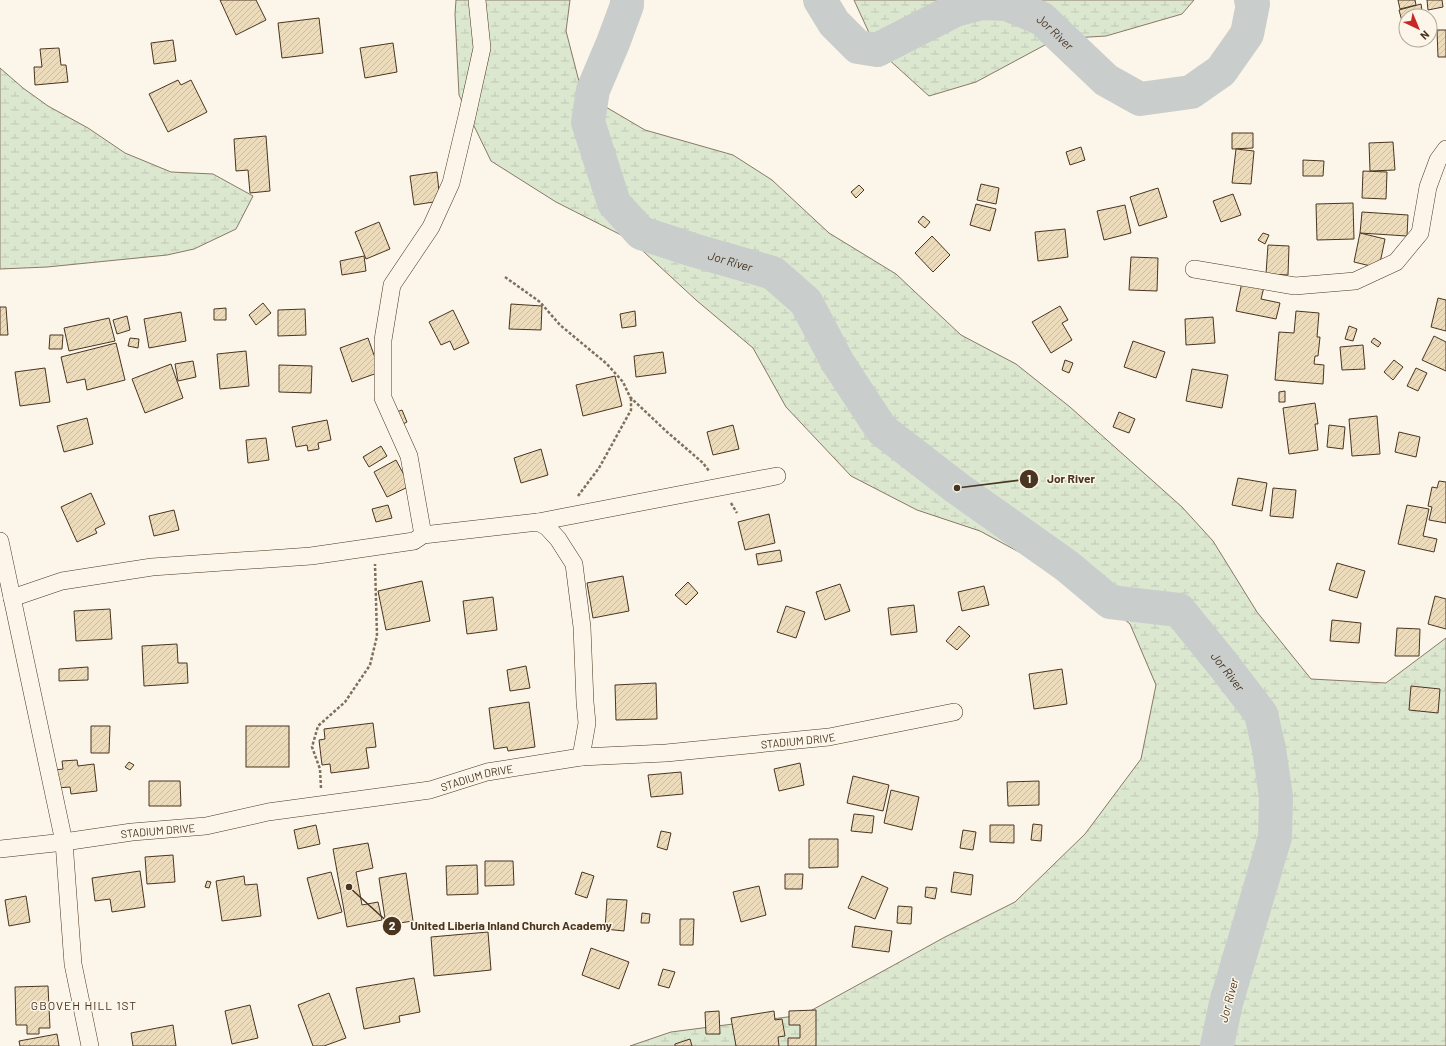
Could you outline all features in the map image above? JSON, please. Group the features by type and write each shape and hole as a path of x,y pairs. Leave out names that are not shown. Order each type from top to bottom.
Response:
{"street":[{"path":"423,535 410,456 383,398 383,340 392,285 431,227 451,183 468,116 482,48 477,0"},
{"path":"1194,269 1295,286 1355,281 1396,262 1420,233 1428,187 1438,160 1446,149"},
{"path":"12,598 62,581 152,567 311,556 375,547 414,541 423,535 561,518 777,476"},
{"path":"538,522 547,527 558,539 574,564 582,627 587,723 581,757"},
{"path":"0,541 64,842 73,964 90,1046"},
{"name":"STADIUM DRIVE","path":"0,850 132,832 206,826 268,812 430,790 487,772 581,757 666,753 829,736 954,712"}],"path":[{"path":"505,277 540,302 560,325 607,364 623,382 631,398 666,432 703,464 737,513"},
{"path":"561,518 599,468 631,410 631,398"},
{"path":"322,805 320,769 312,748 318,726 345,702 370,664 377,636 375,547"}],"green space":[{"path":"456,0 570,0 566,31 582,93 645,130 733,155 772,180 829,233 896,274 961,335 1016,364 1070,407 1182,507 1213,541 1257,612 1311,679 1386,683 1446,638 1446,1046 630,1046 671,1032 803,1015 945,937 1015,902 1085,834 1141,759 1156,685 1130,624 1084,587 980,531 917,510 851,476 786,407 753,348 696,300 631,240 556,202 491,161 459,95 455,14"},
{"path":"854,0 1194,0 1182,14 1106,36 1056,39 976,82 929,96 876,48"},
{"path":"0,68 23,88 48,106 88,128 125,153 171,172 213,174 253,196 236,229 194,249 167,255 47,267 0,269"}],"building":[{"path":"220,0 256,0 266,20 236,35"},
{"path":"1398,0 1415,0 1416,5 1400,8"},
{"path":"1427,0 1442,0 1443,7 1428,8"},
{"path":"1421,4 1422,8 1406,8"},
{"path":"319,18 323,53 282,58 278,23"},
{"path":"1438,30 1446,30 1446,57 1438,57"},
{"path":"173,40 176,61 154,64 151,43"},
{"path":"393,43 397,72 365,78 360,48"},
{"path":"59,48 61,65 66,65 68,82 35,85 34,67 42,67 40,49"},
{"path":"178,80 181,85 191,80 207,112 168,132 149,94"},
{"path":"1232,133 1253,133 1253,148 1232,149"},
{"path":"266,136 270,191 250,193 248,170 236,171 234,139"},
{"path":"1393,142 1395,170 1370,171 1369,143"},
{"path":"1081,147 1085,160 1070,165 1066,152"},
{"path":"1236,149 1254,151 1251,184 1232,183"},
{"path":"1303,160 1324,161 1323,176 1303,176"},
{"path":"1363,171 1387,172 1386,199 1362,198"},
{"path":"437,172 440,201 414,205 410,176"},
{"path":"981,184 999,188 996,204 977,200"},
{"path":"859,185 864,190 856,198 851,192"},
{"path":"1158,188 1167,217 1139,226 1130,197"},
{"path":"1233,194 1241,215 1221,222 1213,201"},
{"path":"1353,203 1354,239 1317,240 1316,204"},
{"path":"976,204 996,209 990,231 970,225"},
{"path":"1125,205 1131,233 1104,240 1097,211"},
{"path":"1362,212 1408,215 1407,236 1360,233"},
{"path":"923,216 930,222 925,228 918,222"},
{"path":"379,222 390,249 366,259 355,232"},
{"path":"1065,229 1068,257 1038,261 1035,232"},
{"path":"1263,233 1269,235 1265,244 1258,240"},
{"path":"1360,233 1385,239 1379,268 1354,262"},
{"path":"932,236 950,255 933,272 915,253"},
{"path":"1268,245 1289,246 1288,275 1266,274"},
{"path":"364,256 366,271 342,275 340,261"},
{"path":"1131,257 1158,258 1157,291 1129,290"},
{"path":"1242,282 1264,287 1261,299 1280,303 1276,319 1236,311"},
{"path":"1438,298 1446,300 1446,331 1431,327"},
{"path":"263,303 271,313 256,325 249,315"},
{"path":"511,304 542,306 541,330 509,329"},
{"path":"1060,306 1068,320 1062,323 1072,340 1051,353 1032,322"},
{"path":"0,307 6,307 8,335 0,335"},
{"path":"226,308 226,320 214,320 214,309"},
{"path":"305,309 306,335 278,336 278,310"},
{"path":"453,310 469,343 454,350 450,341 441,345 429,322"},
{"path":"635,311 636,326 622,328 620,314"},
{"path":"1296,311 1319,313 1317,337 1320,337 1318,356 1315,356 1314,364 1324,365 1323,384 1275,380 1279,332 1294,333"},
{"path":"181,312 186,341 149,348 144,319"},
{"path":"127,316 130,330 117,334 113,320"},
{"path":"1213,317 1215,343 1186,345 1185,319"},
{"path":"109,318 115,341 69,351 64,328"},
{"path":"1349,326 1357,329 1353,341 1345,339"},
{"path":"50,335 63,335 62,349 49,349"},
{"path":"1434,336 1446,342 1446,371 1422,360"},
{"path":"130,338 139,339 138,348 128,346"},
{"path":"368,338 380,372 352,382 340,348"},
{"path":"1374,338 1381,343 1378,347 1371,342"},
{"path":"1133,341 1165,352 1156,378 1124,367"},
{"path":"116,343 125,380 87,390 85,379 67,383 61,357"},
{"path":"1363,345 1365,369 1342,370 1340,347"},
{"path":"246,351 249,386 220,389 217,354"},
{"path":"663,352 666,373 636,377 634,356"},
{"path":"1065,360 1073,363 1069,373 1062,370"},
{"path":"1394,360 1403,367 1393,380 1384,372"},
{"path":"193,361 196,377 178,381 175,364"},
{"path":"171,364 183,398 145,413 132,379"},
{"path":"279,365 312,366 311,393 279,392"},
{"path":"45,368 50,402 20,406 15,372"},
{"path":"1416,368 1427,373 1418,391 1407,386"},
{"path":"1192,369 1228,375 1222,408 1186,401"},
{"path":"615,376 622,406 583,416 576,385"},
{"path":"1285,391 1285,402 1279,402 1279,392"},
{"path":"1315,403 1318,424 1315,424 1318,450 1289,454 1283,408"},
{"path":"402,410 407,422 399,426 394,413"},
{"path":"1119,412 1135,419 1129,433 1113,427"},
{"path":"1377,416 1380,454 1352,456 1349,419"},
{"path":"87,418 93,444 64,452 57,426"},
{"path":"327,420 331,440 318,443 319,449 308,451 307,445 296,447 292,427"},
{"path":"733,425 739,449 713,455 707,432"},
{"path":"1329,425 1345,427 1343,449 1327,447"},
{"path":"1399,432 1420,437 1416,457 1395,452"},
{"path":"266,438 269,460 248,463 246,440"},
{"path":"381,446 387,456 369,467 363,457"},
{"path":"541,449 548,475 521,483 514,458"},
{"path":"396,460 410,486 387,497 374,472"},
{"path":"1238,478 1267,483 1262,511 1232,505"},
{"path":"1439,481 1446,482 1446,523 1429,520 1432,507 1428,506 1432,487 1437,488"},
{"path":"1273,488 1296,490 1293,518 1270,516"},
{"path":"91,493 105,524 95,529 97,533 77,542 61,507"},
{"path":"388,505 392,518 376,522 372,509"},
{"path":"1407,505 1429,509 1423,536 1437,539 1434,552 1398,544"},
{"path":"174,510 179,530 154,536 149,516"},
{"path":"769,514 775,543 745,550 738,522"},
{"path":"780,550 782,561 758,565 756,554"},
{"path":"1337,563 1365,571 1357,598 1329,590"},
{"path":"623,576 629,611 593,618 587,583"},
{"path":"422,581 430,621 386,630 378,591"},
{"path":"688,582 698,593 686,605 675,595"},
{"path":"840,584 850,611 825,620 816,592"},
{"path":"984,586 989,605 962,611 958,592"},
{"path":"1435,596 1446,599 1446,629 1428,624"},
{"path":"493,597 497,630 467,634 463,601"},
{"path":"914,605 917,632 891,635 888,608"},
{"path":"786,606 805,612 796,638 777,632"},
{"path":"110,609 112,639 76,641 74,611"},
{"path":"1332,620 1361,623 1359,643 1330,641"},
{"path":"959,626 970,636 957,650 946,641"},
{"path":"1397,628 1420,629 1419,656 1395,656"},
{"path":"177,644 178,663 187,663 188,683 144,686 142,646"},
{"path":"526,666 530,688 510,691 507,670"},
{"path":"88,667 88,680 59,681 59,669"},
{"path":"1062,669 1067,704 1034,709 1029,674"},
{"path":"656,683 657,719 616,720 615,685"},
{"path":"1411,686 1440,689 1438,713 1409,710"},
{"path":"529,702 535,747 508,751 507,747 494,749 489,708"},
{"path":"373,723 376,747 366,748 369,768 331,773 330,764 322,765 319,740 325,739 324,729"},
{"path":"91,726 110,726 109,753 91,753"},
{"path":"246,726 289,726 289,767 246,767"},
{"path":"77,760 78,766 94,764 97,791 71,794 70,787 57,788 55,770 63,769 62,761"},
{"path":"129,762 134,765 130,770 125,767"},
{"path":"800,763 804,785 779,791 774,769"},
{"path":"681,772 683,794 651,797 648,775"},
{"path":"853,776 889,785 883,811 847,803"},
{"path":"149,781 180,781 181,806 149,806"},
{"path":"1039,781 1039,805 1008,806 1007,782"},
{"path":"891,790 919,797 912,830 884,823"},
{"path":"854,814 874,816 872,833 851,831"},
{"path":"1033,824 1042,825 1041,841 1031,840"},
{"path":"316,825 320,844 298,849 294,830"},
{"path":"990,825 1014,825 1014,843 990,842"},
{"path":"963,830 976,832 973,850 960,848"},
{"path":"661,831 671,833 667,850 657,847"},
{"path":"809,839 838,839 838,867 809,868"},
{"path":"368,843 373,868 356,872 362,905 378,902 382,920 347,927 333,849"},
{"path":"173,855 175,882 147,884 145,857"},
{"path":"485,861 513,861 514,885 485,886"},
{"path":"477,865 478,894 447,895 446,866"},
{"path":"140,871 145,907 112,912 110,899 95,901 92,878"},
{"path":"331,872 342,912 318,919 307,878"},
{"path":"582,872 594,876 587,898 575,894"},
{"path":"954,872 973,875 971,895 951,892"},
{"path":"406,873 413,921 386,925 379,878"},
{"path":"785,874 803,874 802,889 785,889"},
{"path":"244,876 245,885 257,884 261,916 222,921 216,881"},
{"path":"862,876 888,888 875,919 848,908"},
{"path":"207,881 211,882 209,888 205,887"},
{"path":"759,886 766,915 741,922 733,892"},
{"path":"926,887 937,888 935,899 925,897"},
{"path":"26,896 30,922 9,926 5,900"},
{"path":"607,899 627,900 624,931 605,929"},
{"path":"898,906 912,907 911,924 897,923"},
{"path":"642,913 650,914 649,923 641,923"},
{"path":"680,919 694,919 693,945 680,945"},
{"path":"855,926 892,931 889,952 852,947"},
{"path":"488,932 491,970 434,976 431,937"},
{"path":"591,948 629,962 619,989 582,975"},
{"path":"663,969 675,972 669,988 658,985"},
{"path":"414,978 420,1012 399,1016 400,1022 364,1029 356,988"},
{"path":"48,986 50,1028 39,1028 39,1034 27,1034 27,1025 16,1025 15,987"},
{"path":"329,993 346,1038 324,1046 313,1046 298,1005"},
{"path":"250,1005 258,1038 232,1044 225,1011"},
{"path":"816,1010 816,1046 788,1046 788,1038 800,1038 800,1025 789,1025 789,1011"},
{"path":"719,1011 720,1034 706,1034 705,1012"},
{"path":"774,1011 775,1020 782,1019 785,1036 778,1037 779,1046 736,1046 731,1018"},
{"path":"173,1025 176,1046 133,1046 131,1033"},
{"path":"57,1034 59,1046 20,1046 19,1041"},
{"path":"690,1039 692,1046 675,1046 675,1044"}],"waterway":[{"name":"Jor River","path":"627,0 627,5 613,43 593,90 588,122 614,203 641,233 773,273 806,302 838,363 882,430 957,488 1067,566 1110,602 1179,610 1261,714 1269,749 1276,797 1275,837 1226,1003 1217,1046"},
{"name":"Jor River","path":"820,0 834,23 858,47 877,50 955,10 982,3 1007,4 1042,19 1106,80 1140,99 1191,92 1221,71 1247,34 1253,4 1251,0"}],"place":[{"name":"Jor River","path":"957,488"},
{"name":"United Liberia Inland Church Academy","path":"349,887"}],"district":[{"name":"GBOVEH HILL 1ST","path":"84,1005"}]}
